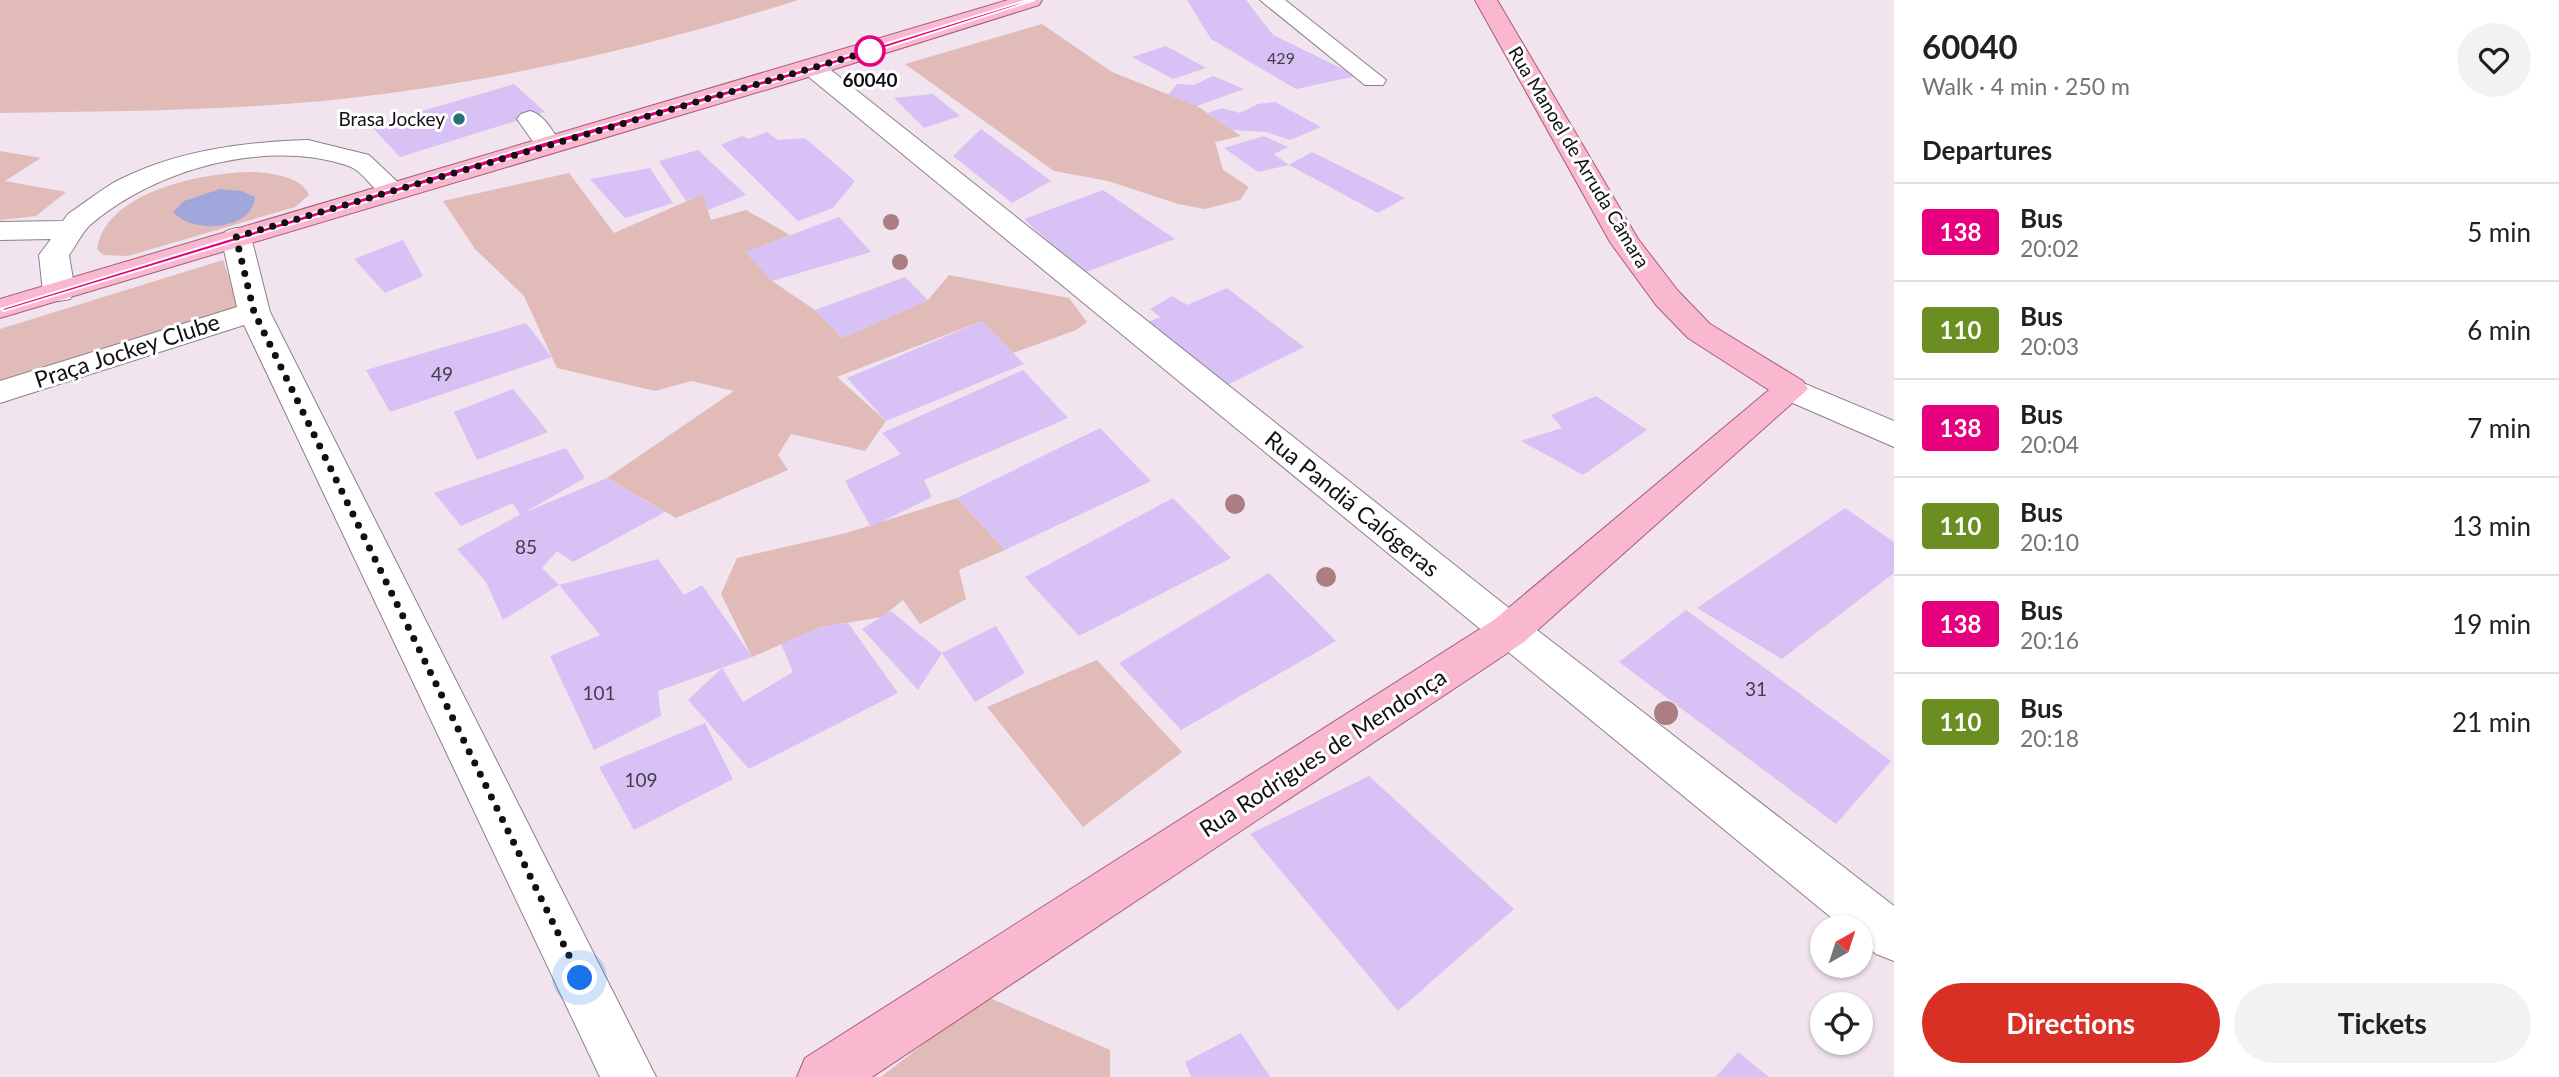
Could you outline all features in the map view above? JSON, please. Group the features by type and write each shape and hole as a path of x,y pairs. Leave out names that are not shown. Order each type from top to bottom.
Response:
{"main road":[{"path":"0,309 548,144 813,68 1031,0"},
{"name":"Rua Manoel de Arruda Câmara","path":"1486,0 1625,242 1667,299 1699,331 1791,389"},
{"name":"Rua Rodrigues de Mendonça","path":"824,1077 1509,631 1791,389"}],"street":[{"path":"1270,0 1374,79"},
{"name":"Rua Pandiá Calógeras","path":"813,68 1509,631 1894,937"},
{"path":"530,119 548,144"},
{"path":"59,292 50,262 66,230 87,210 118,190 199,159 236,152 297,148 342,154 373,167 393,191"},
{"path":"0,231 66,230"},
{"path":"236,237 254,312 629,1077"},
{"name":"Praça Jockey Clube","path":"0,392 254,312"},
{"name":"Rua Manoel de Arruda Câmara","path":"1791,389 1894,435"}],"shaded area":[{"path":"0,0 798,0 698,30 597,55 391,93 245,107 0,113"},
{"path":"1042,24 1112,72 1197,106 1241,136 1215,142 1223,170 1249,187 1240,200 1205,209 1178,204 1108,181 1054,171 905,64"},
{"path":"0,151 41,158 5,181 66,192 36,216 0,220"},
{"path":"257,172 294,180 309,195 295,207 128,256 103,255 97,249 104,229 119,212 139,198 187,180"},
{"path":"569,173 614,233 703,194 711,220 746,210 790,235 746,252 772,281 815,310 842,338 928,300 949,275 1069,298 1087,322 1076,330 1013,353 982,321 837,377 886,421 865,451 791,434 778,455 788,470 676,518 607,478 734,391 691,381 655,391 557,368 524,296 475,249 443,201"},
{"path":"223,260 241,314 0,388 0,329"},
{"path":"957,498 1005,550 959,570 966,599 920,624 903,600 882,617 821,627 752,657 721,594 737,558 846,533"},
{"path":"1097,660 1182,752 1083,827 987,707"},
{"path":"985,996 1110,1050 1110,1077 881,1077"}],"water":[{"path":"220,189 241,191 255,197 252,208 233,222 207,226 194,224 173,212 184,201"}],"building":[{"path":"1187,0 1246,0 1273,35 1357,76 1296,89 1211,39"},
{"path":"1166,46 1206,68 1173,79 1132,57"},
{"path":"1213,76 1244,89 1197,106 1168,95 1177,84 1194,85"},
{"name":"Brasa Jockey","path":"514,84 545,112 400,157 371,126"},
{"path":"933,94 960,116 924,128 894,98"},
{"path":"1275,102 1321,127 1290,140 1266,132 1232,130 1208,113 1222,108 1240,113 1258,104"},
{"path":"981,129 1051,181 1012,203 953,156"},
{"path":"767,132 778,140 805,138 855,181 833,208 798,221 721,145 742,136 749,139"},
{"path":"1264,136 1288,147 1274,154 1289,165 1258,172 1224,148"},
{"path":"698,150 746,195 708,210 703,194 686,201 659,161"},
{"path":"1312,152 1405,198 1378,213 1289,165"},
{"path":"650,168 673,203 625,218 590,179"},
{"path":"1103,190 1175,239 1083,273 1024,219"},
{"path":"839,217 871,252 772,281 745,252"},
{"path":"403,240 423,276 385,293 354,259"},
{"path":"905,277 928,300 842,338 815,310"},
{"path":"1227,288 1304,347 1223,387 1143,324 1160,317 1150,309 1172,296 1187,305"},
{"path":"982,321 1024,364 886,421 847,378"},
{"path":"526,323 552,357 390,412 366,370"},
{"path":"1023,370 1068,418 924,480 932,497 871,527 845,481 901,454 882,433"},
{"path":"513,389 548,432 477,460 454,412"},
{"path":"1596,396 1647,430 1583,475 1521,441 1562,428 1551,415"},
{"path":"1100,428 1151,481 1005,550 957,498"},
{"path":"566,448 585,478 520,515 513,503 461,526 434,493"},
{"path":"607,478 665,512 573,562 557,551 542,568 559,585 503,620 486,582 457,549 521,514"},
{"path":"1173,498 1231,558 1079,636 1025,577"},
{"path":"1845,508 1894,542 1894,573 1782,659 1697,608"},
{"path":"658,559 684,595 702,585 752,657 658,691 661,716 594,750 550,656 600,635 559,585"},
{"path":"1269,573 1336,641 1181,730 1119,663"},
{"path":"1686,610 1891,761 1836,824 1619,662"},
{"path":"891,611 942,653 918,690 862,629"},
{"path":"848,623 898,693 749,769 688,700 722,668 743,702 793,672 781,644 821,627"},
{"path":"996,626 1025,673 975,702 942,653"},
{"path":"705,723 733,779 634,830 599,767"},
{"path":"1369,776 1514,909 1398,1011 1250,834"},
{"path":"1241,1033 1270,1077 1191,1077 1185,1062"},
{"path":"1738,1052 1769,1077 1716,1077"}],"bus line":[{"name":"138","path":"0,309 548,144 813,68 1031,0"}],"place":[{"name":"60040","path":"870,51"},
{"name":"Brasa Jockey","path":"459,119"}],"route":[{"path":"580,978 254,312 236,237 870,51"}]}
